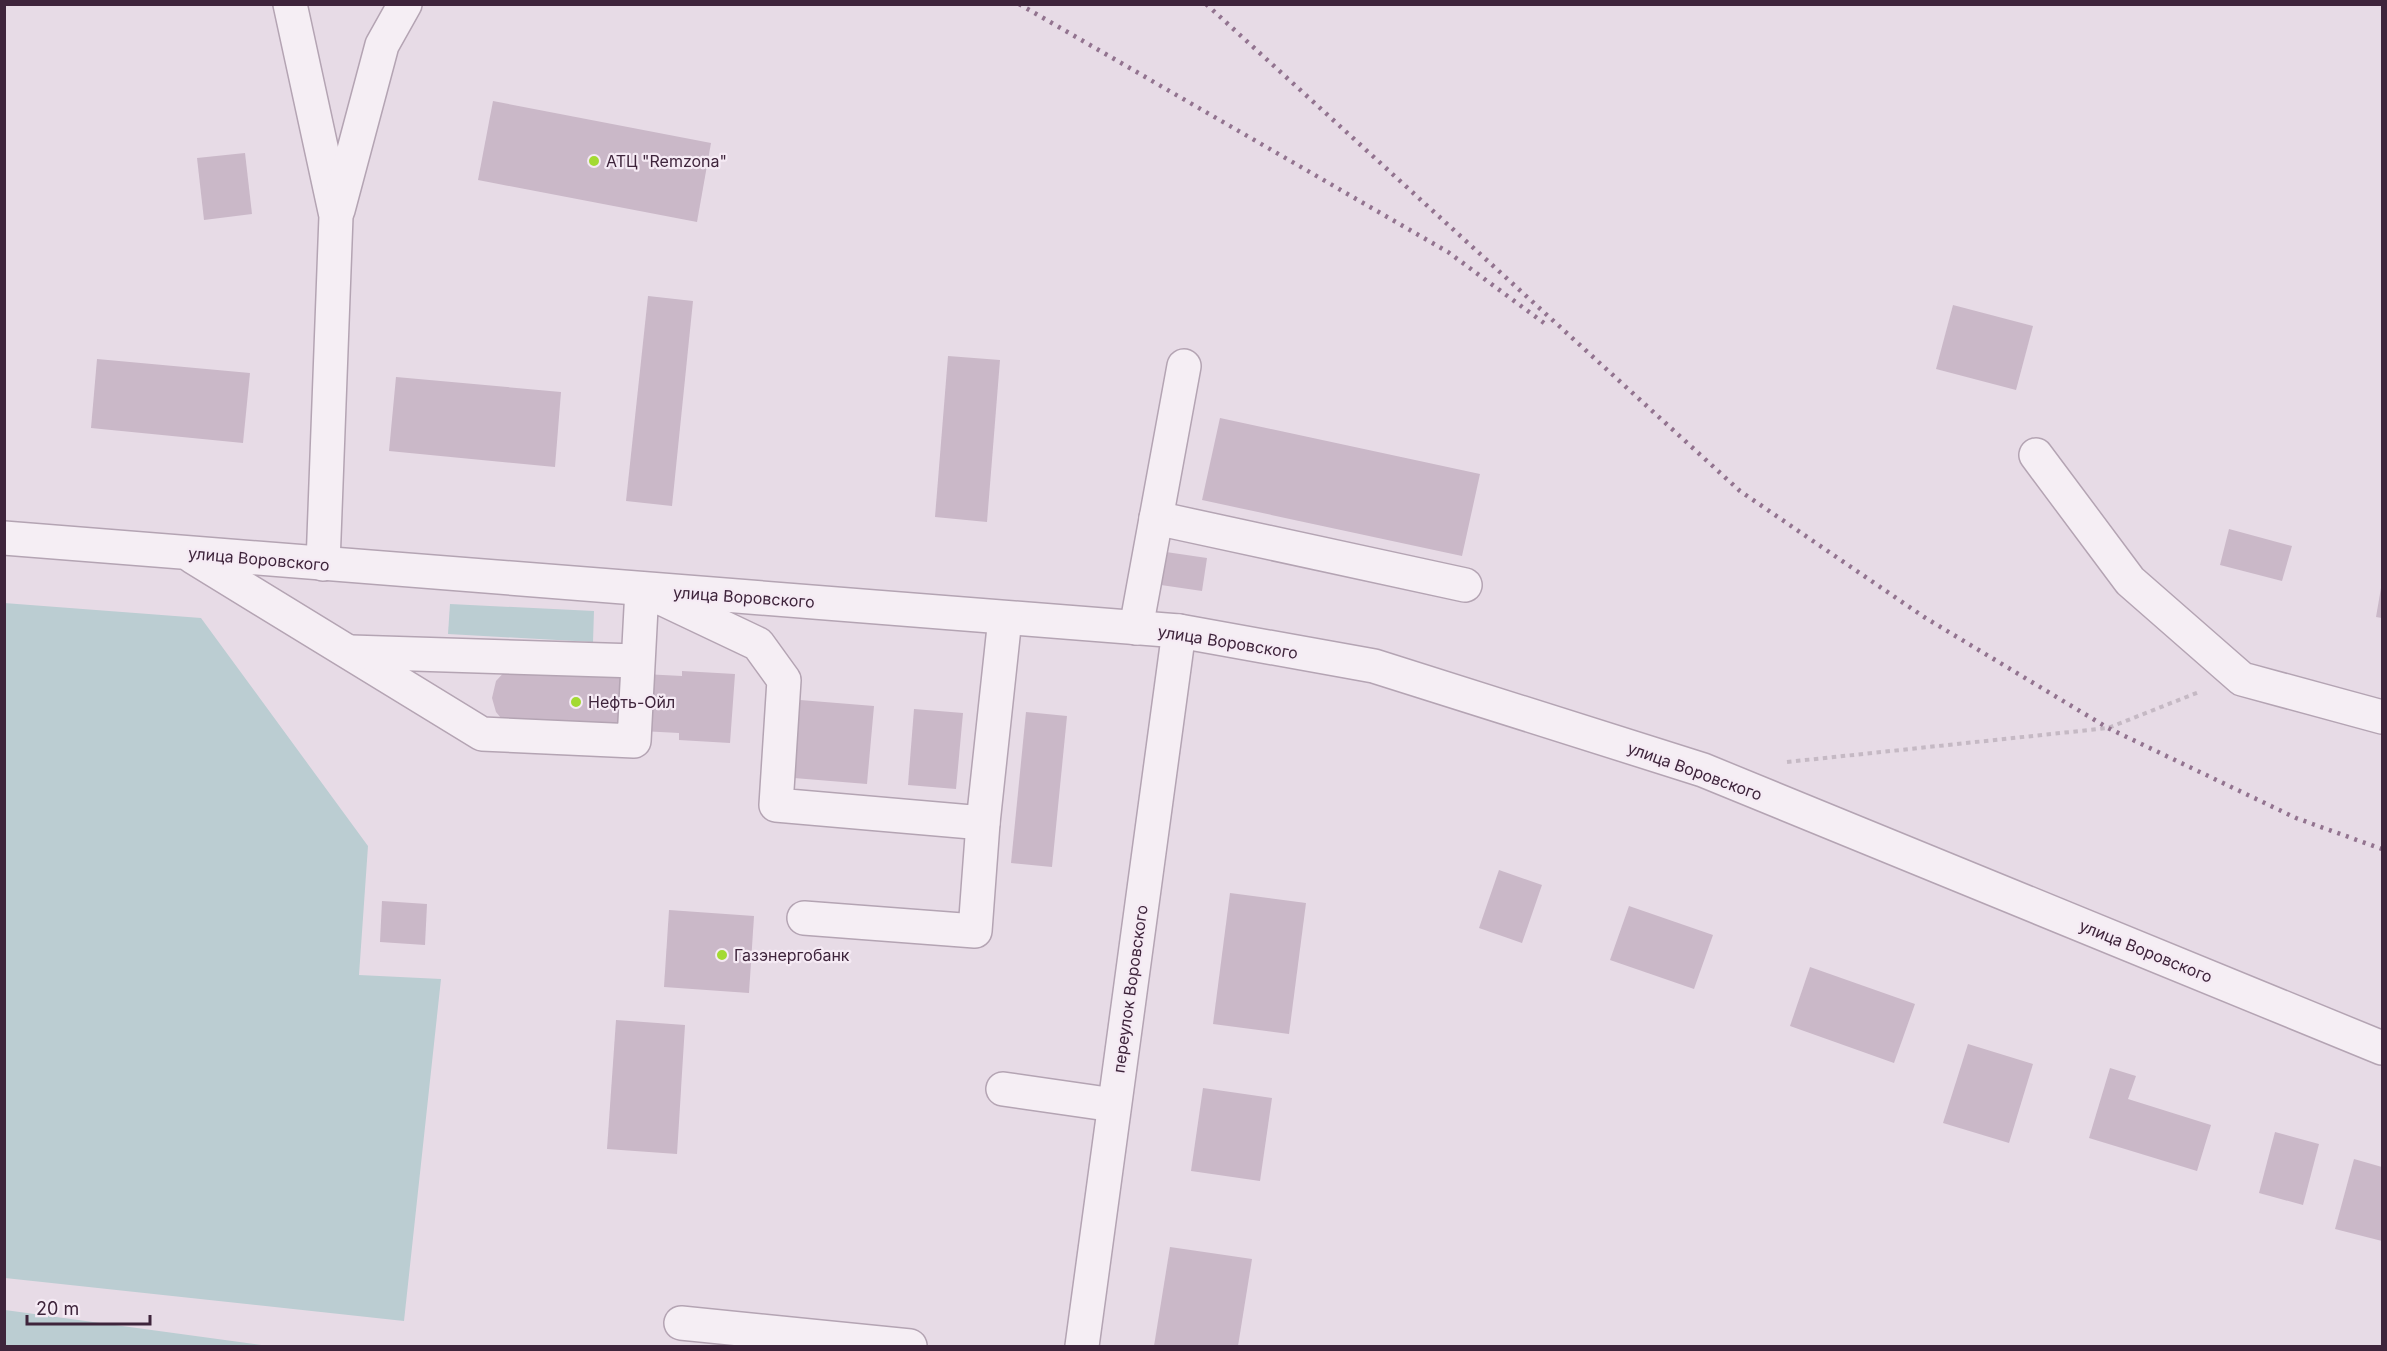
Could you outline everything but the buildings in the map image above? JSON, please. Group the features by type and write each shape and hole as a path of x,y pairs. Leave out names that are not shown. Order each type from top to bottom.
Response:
{"street":[{"path":"290,4 336,216"},
{"path":"323,564 336,216 382,45 405,4"},
{"path":"1136,628 1184,366"},
{"path":"2036,455 2130,581 2242,679 2382,717"},
{"path":"1156,518 1465,585"},
{"name":"улица Воровского","path":"4,538 1179,632 1374,666 1702,770 2382,1048"},
{"path":"186,553 482,734 634,741 642,589 758,644 784,680 776,805 983,823"},
{"path":"804,918 975,931 983,823 1005,618"},
{"name":"переулок Воровского","path":"1082,1347 1179,632"},
{"path":"349,652 637,661"},
{"path":"1003,1089 1114,1105"},
{"path":"681,1323 910,1347"}],"path":[{"path":"1784,762 2108,728 2198,692 2242,679"}],"shaded area":[{"path":"4,603 201,618 368,846 359,975 441,979 404,1321 5,1278"},
{"path":"450,604 594,611 593,642 448,634"},
{"path":"5,1310 269,1346 5,1346"}],"railway":[{"path":"1019,4 1448,252 1544,323"},
{"path":"1206,4 1740,491 1924,617 2108,728 2296,818 2382,849"}],"place":[{"name":"АТЦ \"Remzona\"","path":"594,161"},
{"name":"Нефть-Ойл","path":"576,702"},
{"name":"Газэнергобанк","path":"722,955"}]}
